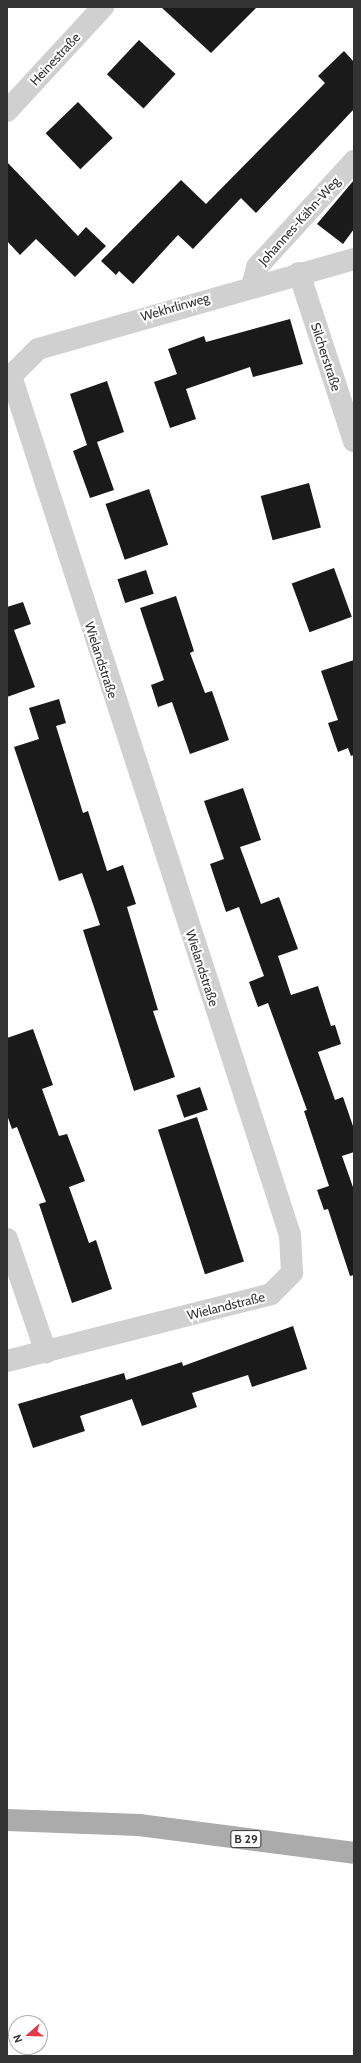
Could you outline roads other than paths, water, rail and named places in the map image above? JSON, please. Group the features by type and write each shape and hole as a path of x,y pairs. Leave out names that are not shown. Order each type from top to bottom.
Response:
{"main road":[{"name":"B 29","path":"7,1820 138,1825 354,1853"}],"street":[{"name":"Heinestraße","path":"7,111 103,7"},
{"name":"Johannes-Kähn-Weg","path":"252,286 257,267 354,161"},
{"name":"Wekhrlinweg","path":"9,376 38,349 252,286 354,258"},
{"name":"Silcherstraße","path":"299,274 354,441"},
{"name":"Wielandstraße","path":"7,1361 272,1294 292,1273 290,1235 9,376"},
{"path":"7,1239 46,1352"}]}
